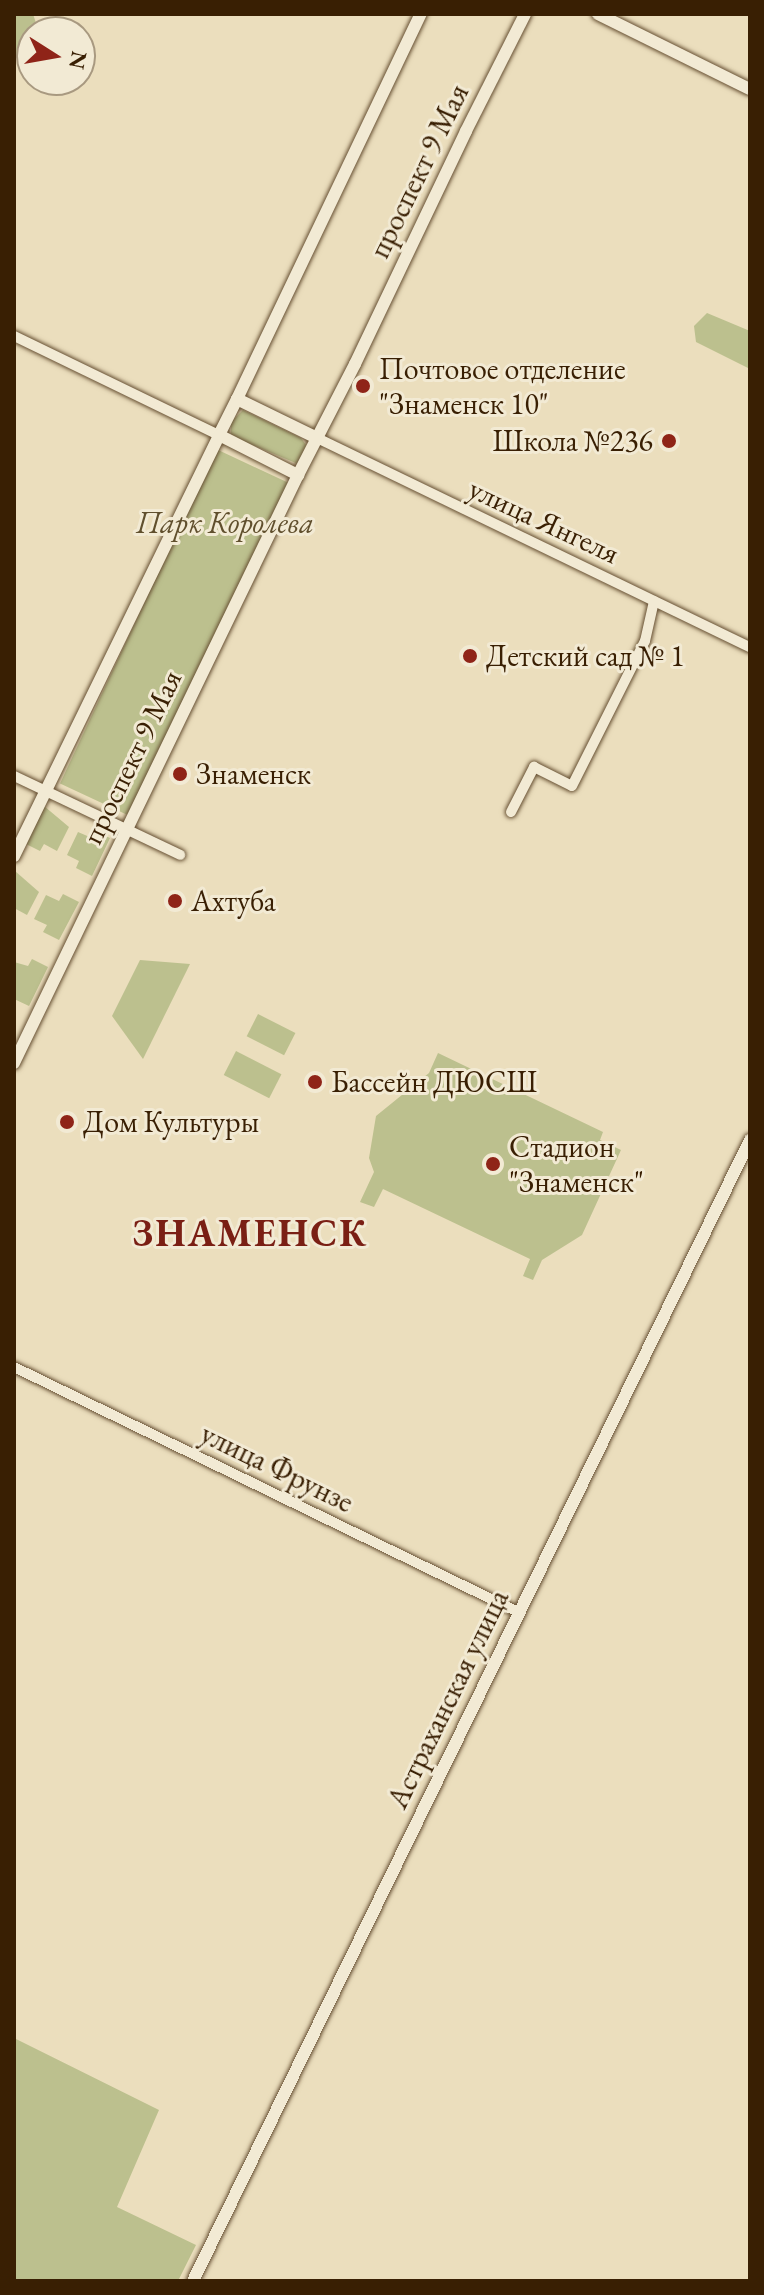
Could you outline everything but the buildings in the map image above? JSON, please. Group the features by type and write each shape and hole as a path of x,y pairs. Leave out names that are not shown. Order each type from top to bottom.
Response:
{"street":[{"path":"317,438 237,399 421,14"},
{"name":"проспект 9 Мая","path":"14,1063 525,14"},
{"path":"598,14 750,89"},
{"path":"14,336 298,475"},
{"name":"проспект 9 Мая","path":"14,856 237,399"},
{"name":"улица Янгеля","path":"317,438 750,647"},
{"path":"511,812 534,767 572,786 640,653 654,601"},
{"path":"14,776 180,855"},
{"name":"Астраханская улица","path":"193,2281 750,1140"},
{"name":"улица Фрунзе","path":"14,1367 520,1613"}],"green space":[{"path":"14,14 33,14 16,16 14,59"},
{"path":"707,313 750,331 750,369 696,342 694,326"},
{"path":"243,410 301,438 306,445 298,464 231,436 231,422"},
{"name":"Парк Королева","path":"216,449 289,483 133,818 60,783"},
{"path":"44,806 69,827 57,851 44,844 40,851 26,844"},
{"path":"95,831 110,838 92,876 76,868 79,861 67,855 78,832 92,838"},
{"path":"15,871 39,892 27,915 14,908"},
{"path":"63,894 79,902 59,940 43,932 47,925 34,919 46,895 59,901"},
{"path":"32,959 48,967 29,1006 14,999 14,962 28,966"},
{"path":"140,960 190,964 143,1059 112,1016"},
{"path":"258,1014 295,1033 284,1055 247,1036"},
{"path":"236,1051 281,1074 269,1098 224,1075"},
{"name":"Стадион \"Знаменск\"","path":"438,1053 603,1132 600,1140 621,1150 582,1235 542,1260 533,1280 523,1276 530,1259 383,1189 374,1207 360,1202 374,1172 369,1158 376,1116 429,1073"},
{"path":"14,2038 159,2110 117,2207 196,2245 178,2281 14,2281"}],"place":[{"name":"Почтовое отделение \"Знаменск 10\"","path":"363,386"},
{"name":"Школа №236","path":"669,441"},
{"name":"Детский сад № 1","path":"470,656"},
{"name":"Знаменск","path":"180,774"},
{"name":"Ахтуба","path":"175,901"},
{"name":"Бассейн ДЮСШ","path":"315,1082"},
{"name":"Дом Культуры","path":"67,1122"},
{"name":"Стадион \"Знаменск\"","path":"493,1164"}],"district":[{"name":"ЗНАМЕНСК","path":"250,1233"}]}
